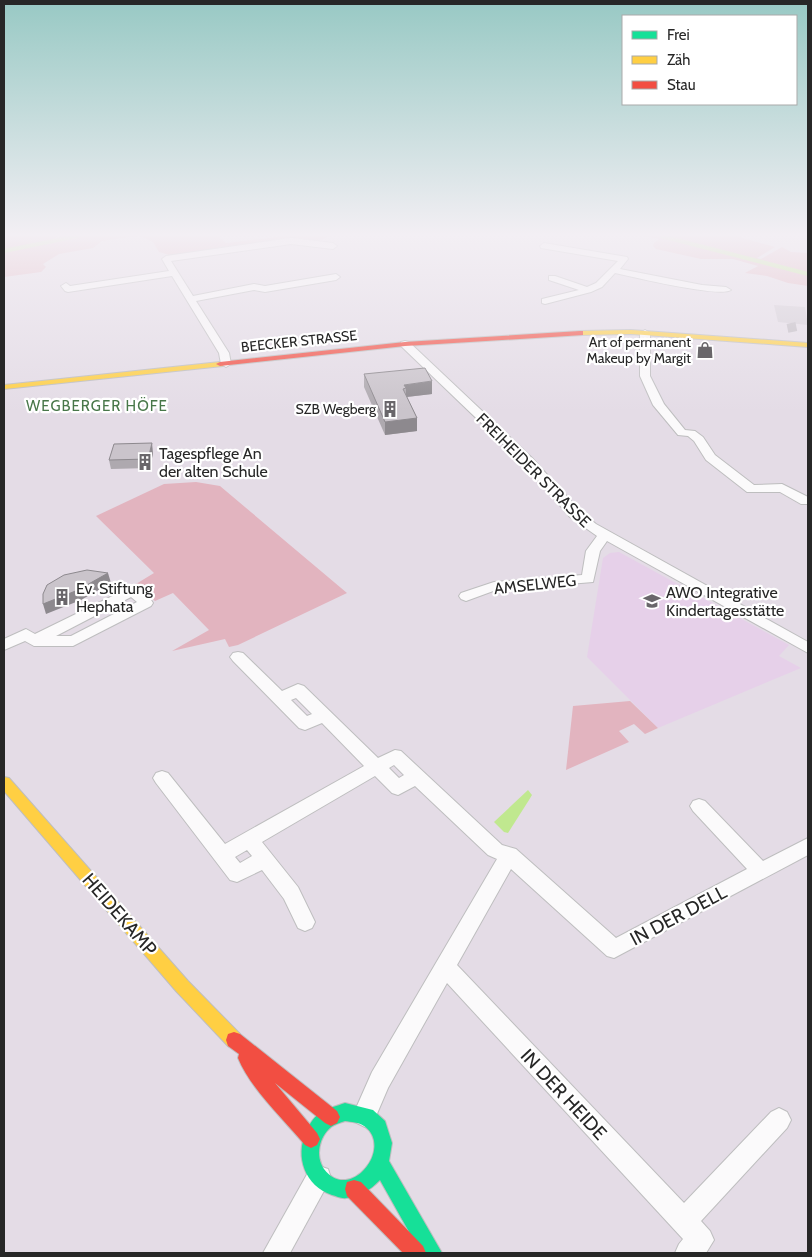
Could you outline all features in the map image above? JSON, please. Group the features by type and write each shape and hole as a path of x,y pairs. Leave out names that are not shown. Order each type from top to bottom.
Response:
{"street":[{"path":"188,295 224,352 226,364"},
{"path":"191,299 214,295"},
{"path":"545,301 570,295"},
{"name":"BEECKER STRASSE","path":"4,387 405,344 586,333 645,333 808,345"},
{"path":"645,333 645,376 659,405 682,433 691,432 700,439 710,457 751,489 782,488 806,501"},
{"name":"FREIHEIDER STRASSE","path":"405,344 528,462 575,514 604,536 808,648"},
{"name":"AMSELWEG","path":"466,596 494,586 588,579 593,551 604,536"},
{"path":"4,645 26,634 34,641 73,641 146,603 133,590 34,641"},
{"path":"238,657 280,699 298,690 376,766"},
{"path":"222,855 395,756 495,850 508,854 380,1080 365,1115"},
{"path":"162,778 237,874 264,859"},
{"name":"HEIDEKAMP","path":"4,782 182,986 238,1045 331,1117"},
{"path":"698,806 761,871"},
{"path":"250,840 291,893 305,922"},
{"name":"IN DER DELL","path":"508,854 614,949 808,846"},
{"name":"IN DER HEIDE","path":"445,967 702,1240 688,1253"},
{"name":"HEIDEKAMP","path":"238,1045 256,1074 311,1139"},
{"path":"345,1112 365,1115 375,1123 381,1132 384,1149 381,1165 375,1176 365,1184 354,1189 341,1190 329,1186 313,1170 310,1160 311,1139 317,1128 331,1117 345,1112"},
{"path":"684,1221 779,1120"},
{"path":"381,1165 432,1253"},
{"path":"276,1253 320,1178"},
{"path":"354,1189 416,1253"}],"shaded area":[{"path":"774,305 805,307 808,325 778,322"},
{"path":"196,482 220,486 347,593 238,645 229,647 225,639 172,651 209,630 173,593 155,601 136,584 154,573 96,516 164,484"},
{"name":"AWO Integrative Kindertagesstätte","path":"619,552 789,645 779,656 801,668 658,728 587,657 603,558 610,553"},
{"path":"630,701 658,728 645,734 634,724 619,731 629,742 566,770 573,706"},
{"path":"528,790 532,795 508,833 504,832 494,822"}],"building":[{"path":"425,368 432,381 404,385 406,388 403,389 417,418 385,422 364,374"},
{"path":"152,443 148,459 109,460 114,444"},
{"path":"87,570 108,573 78,590 43,604 43,594 47,585 64,575"}],"tunnel":[{"path":"791,323 793,333"}],"traffic: fast":[{"path":"345,1112 367,1116 379,1127 383,1143 381,1159 373,1174 360,1185 345,1190 327,1184 320,1178 311,1163 310,1154 313,1136 318,1128 326,1119 345,1112"},
{"path":"381,1165 432,1253"}],"traffic: slow":[{"path":"580,333 631,332 808,345"},
{"path":"4,387 220,364"},
{"path":"4,782 182,986 234,1040"}],"traffic: jam":[{"path":"220,364 405,344 580,333"},
{"path":"234,1040 331,1117"},
{"path":"246,1058 256,1074 311,1139"},
{"path":"354,1189 416,1253"}],"place":[{"name":"Art of permanent Makeup by Margit","path":"705,350"},
{"name":"SZB Wegberg","path":"390,409"},
{"name":"Tagespflege An der alten Schule","path":"145,462"},
{"name":"Ev. Stiftung Hephata","path":"62,597"},
{"name":"AWO Integrative Kindertagesstätte","path":"652,601"}],"district":[{"name":"WEGBERGER HÖFE","path":"97,406"}]}
